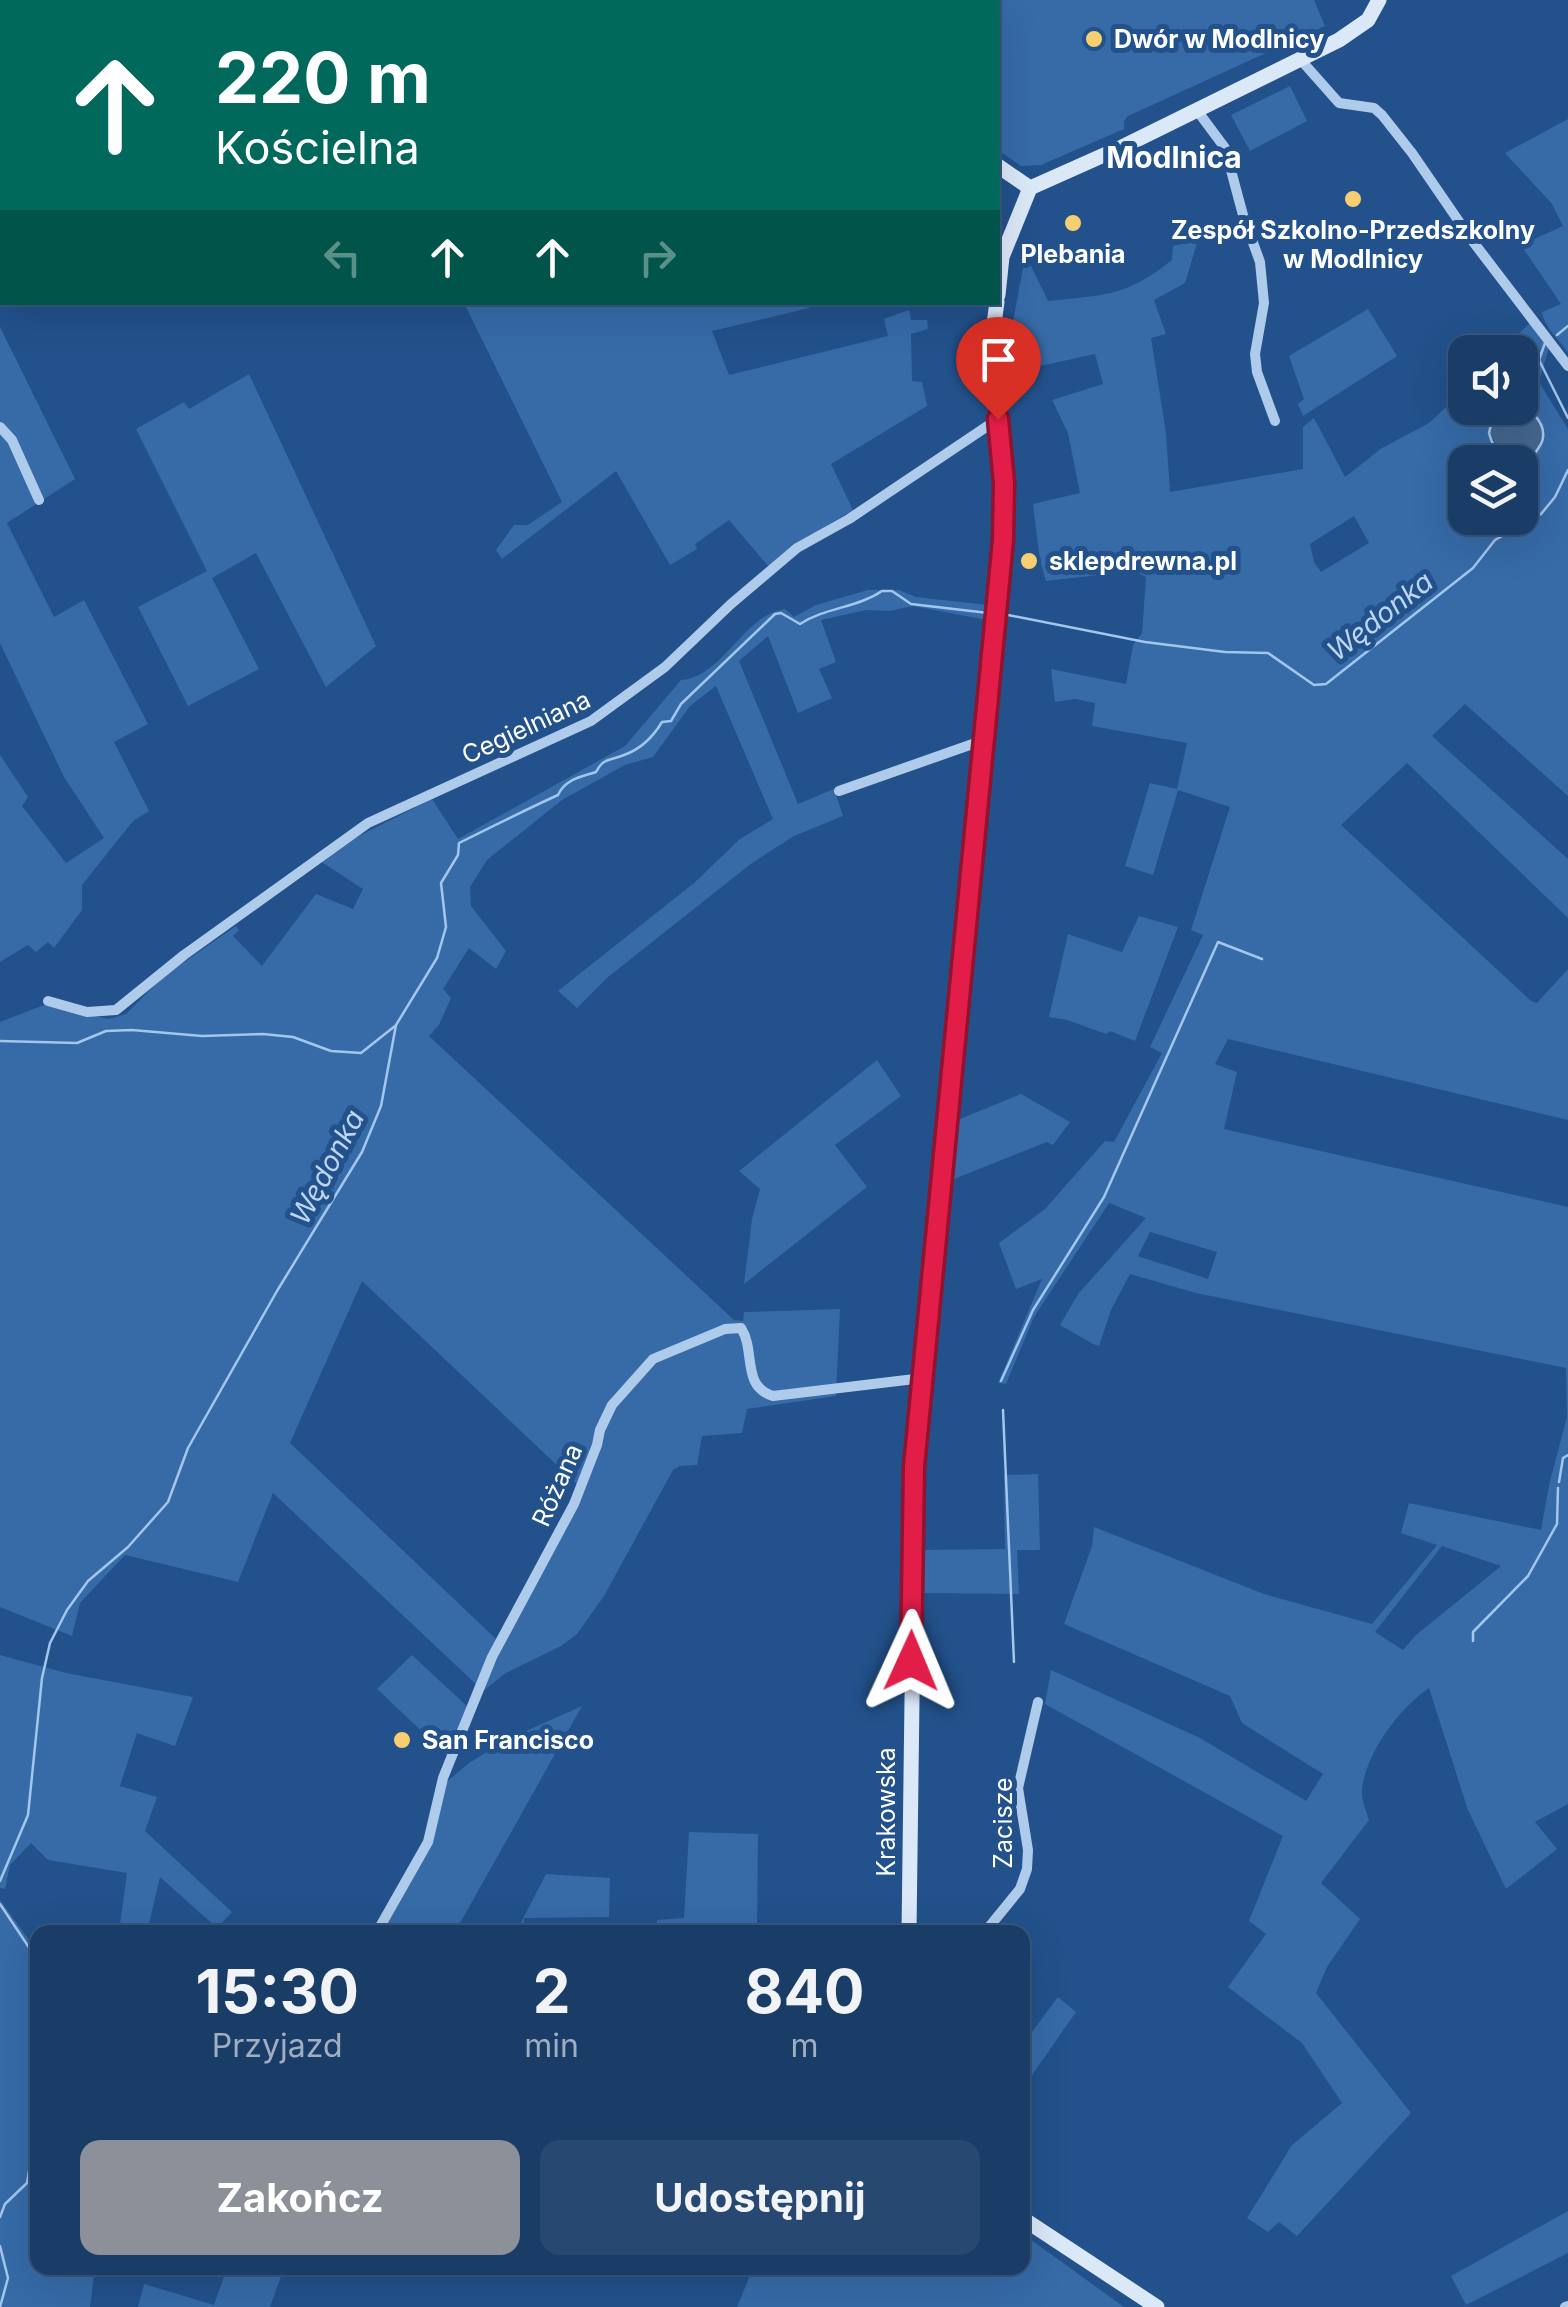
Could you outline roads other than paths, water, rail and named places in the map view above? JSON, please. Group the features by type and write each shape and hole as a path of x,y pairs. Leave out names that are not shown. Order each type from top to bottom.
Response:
{"street":[{"path":"1000,167 1030,188 1122,148 1346,36 1376,7"},
{"path":"1300,59 1339,103 1374,108 1382,114 1568,366"},
{"path":"1196,109 1225,148 1260,262 1264,303 1255,354 1257,372 1275,421"},
{"name":"Krakowska","path":"1000,273 1002,256 1030,188"},
{"name":"Krakowska","path":"909,1925 912,1509 1004,522 993,331 996,305"},
{"name":"Cegielniana","path":"48,1001 87,1012 116,1010 184,955 368,823 591,721 672,662 731,604 797,548 849,519 998,419"},
{"path":"0,427 12,440 40,500"},
{"path":"839,791 984,740"},
{"name":"Różana","path":"381,1925 428,1842 444,1778 501,1636 574,1504 612,1405 642,1368 674,1348 725,1329 741,1328 757,1387 773,1396 923,1378"},
{"name":"Zacisze","path":"991,1925 1020,1889 1027,1869 1028,1850 1018,1788 1038,1702"},
{"path":"1030,2223 1157,2307"}],"waterway":[{"name":"Wędonka","path":"1557,335 1568,326"},
{"name":"Wędonka","path":"1545,343 1539,360 1568,418"},
{"name":"Wędonka","path":"1003,614 1145,642 1268,653 1314,685 1326,684 1473,568 1495,540 1541,514 1555,497 1568,470"},
{"name":"Wędonka","path":"0,1881 28,1815 42,1678 50,1643 88,1581 128,1547 168,1502 188,1448 362,1152 381,1106 396,1025 437,958 446,927 441,883 458,855 459,843 558,795 569,782 596,772 605,762 641,746 662,722 671,721 681,704 775,614 781,613 800,624 882,591 892,591 911,604 988,613"},
{"path":"1001,1381 1033,1310 1104,1197 1218,942 1262,959"},
{"path":"0,1041 77,1043 106,1031 132,1030 202,1036 263,1034 293,1037 331,1051 361,1053 395,1026"},
{"path":"1003,1410 1014,1662"},
{"path":"1559,1482 1563,1458 1568,1455"},
{"path":"1473,1641 1473,1632 1528,1576 1557,1524 1558,1488"},
{"name":"Wędonka","path":"0,1904 30,1949"},
{"name":"Wędonka","path":"0,2217 5,2204 27,2183 30,2166"},
{"name":"Wędonka","path":"0,2246 8,2278 0,2307"}],"place":[{"name":"Dwór w Modlnicy","path":"1094,39"},
{"name":"Zespół Szkolno-Przedszkolny w Modlnicy","path":"1353,199"},
{"name":"Plebania","path":"1073,223"},
{"name":"sklepdrewna.pl","path":"1029,561"},
{"name":"San Francisco","path":"402,1740"}],"district":[{"name":"Modlnica","path":"1174,157"}]}
